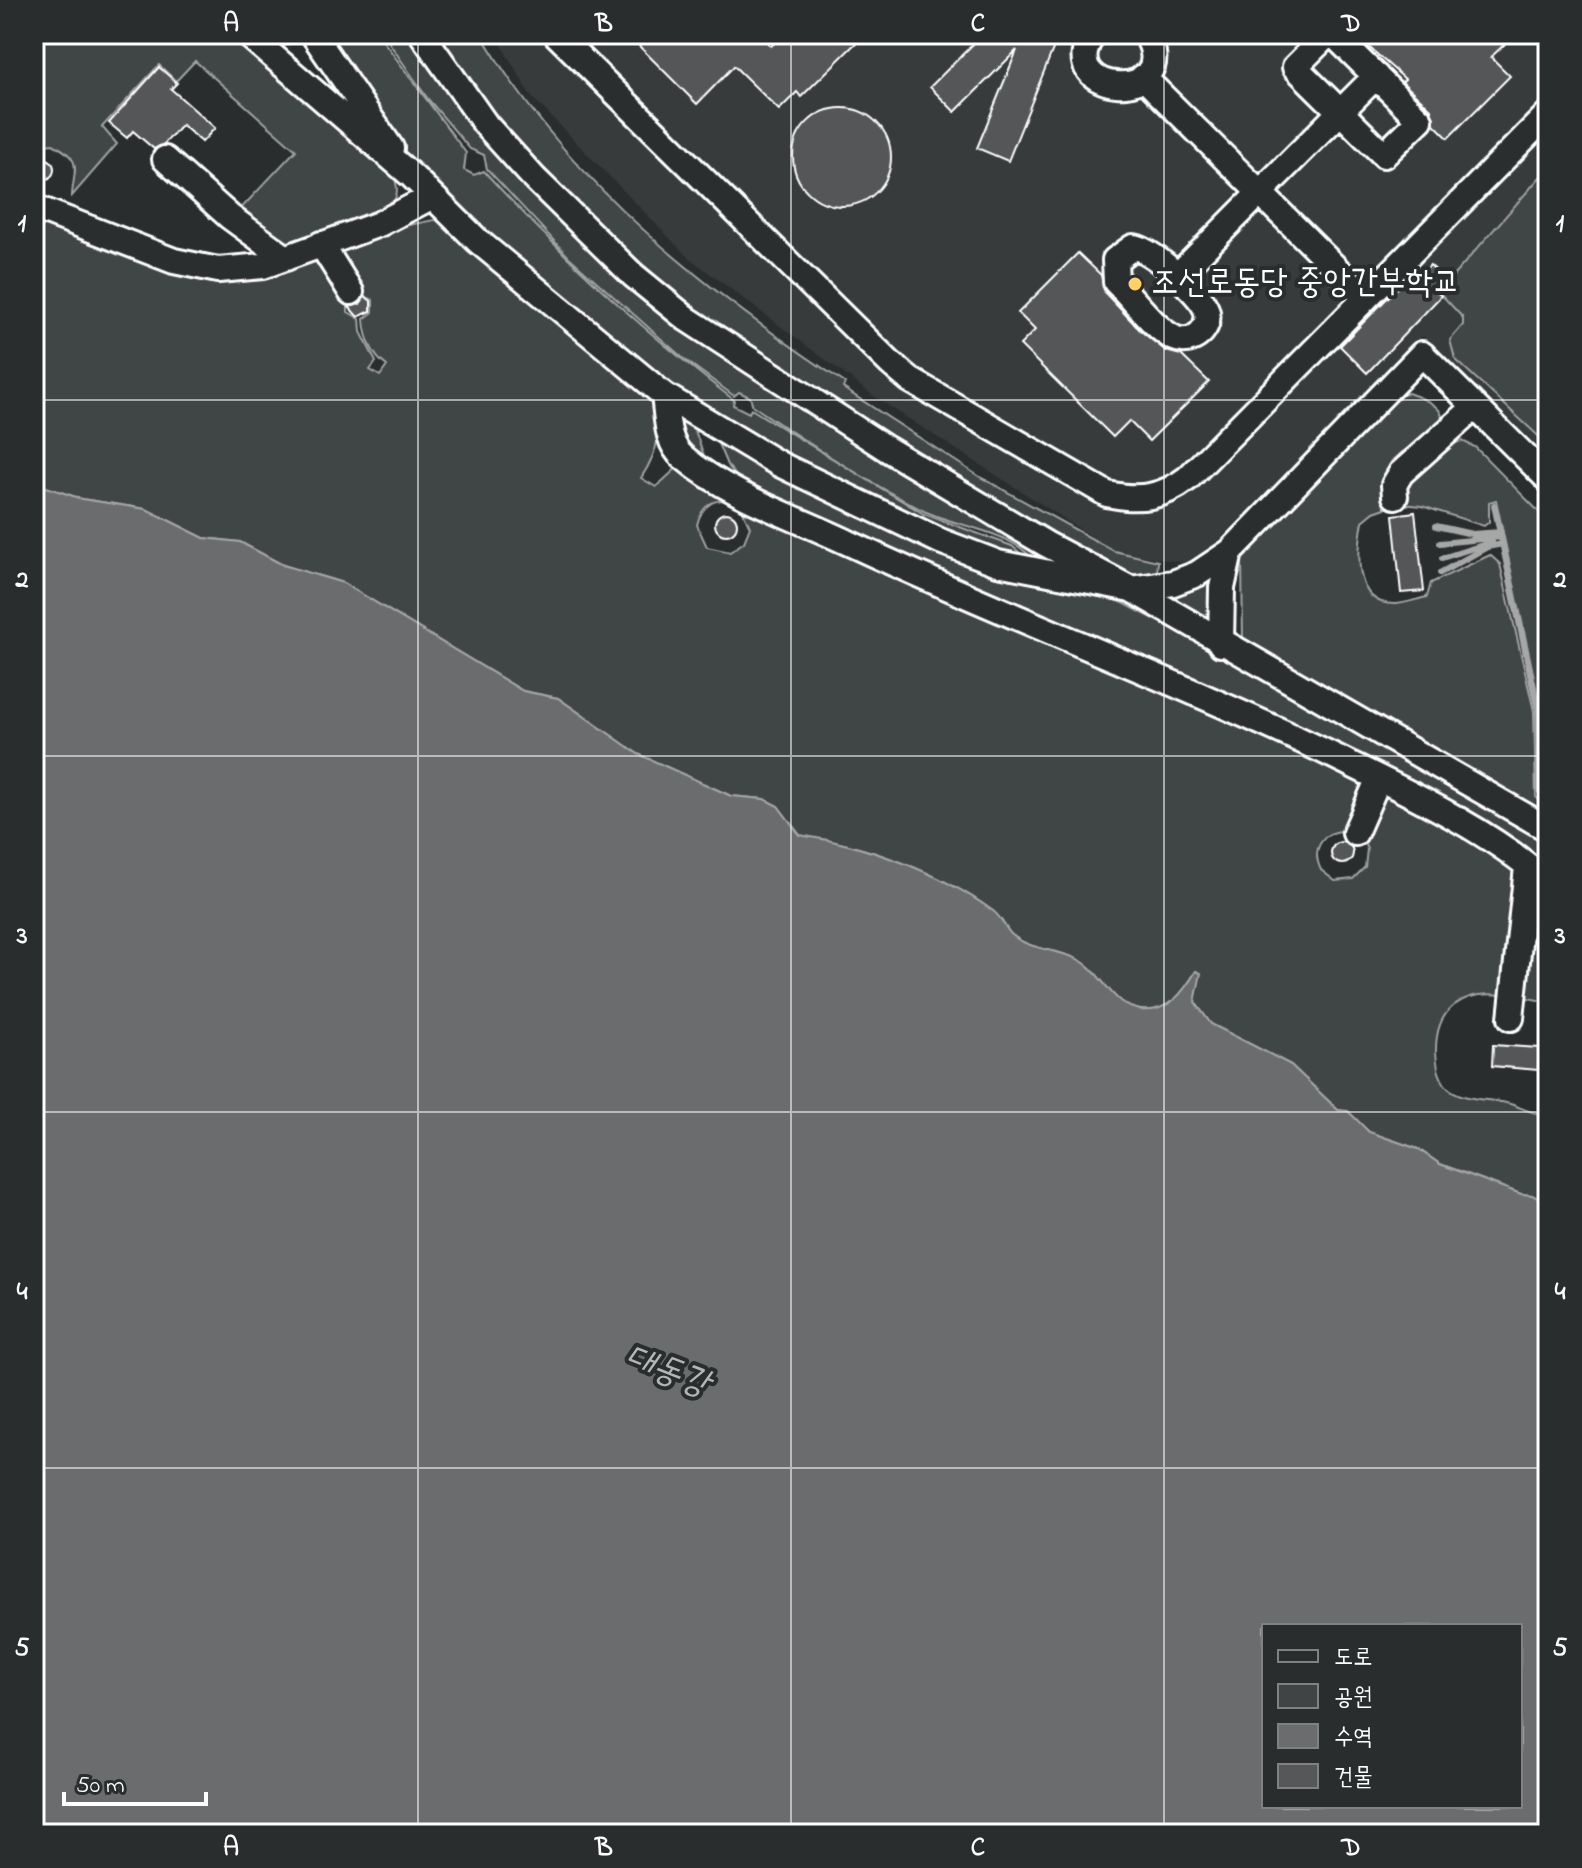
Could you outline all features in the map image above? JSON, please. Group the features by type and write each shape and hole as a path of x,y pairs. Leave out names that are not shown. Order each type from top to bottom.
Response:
{"street":[{"path":"247,34 412,176"},
{"path":"422,34 458,90 534,178 633,275 687,319 887,449 1046,544 1131,589 1221,644 1548,829"},
{"path":"556,34 910,380 1107,494 1131,499 1172,491 1188,478 1548,114"},
{"path":"1093,34 1087,60 1097,78 1117,87 1128,86 1143,77 1153,53 1146,34"},
{"path":"1331,34 1376,76 1420,120 1384,155 1295,67 1331,34"},
{"path":"283,66 314,35 412,176 431,197 478,241 664,395 779,464 940,541 998,563 1131,589 1185,579 1230,552 1422,354 1548,479"},
{"path":"1176,277 1376,76"},
{"path":"1143,77 1366,298"},
{"path":"165,159 230,217 286,258"},
{"path":"34,207 198,268 218,270 263,266 379,224 431,197"},
{"path":"321,244 351,292"},
{"path":"664,395 669,433 680,455 739,500 1249,715 1436,809 1548,883"},
{"path":"1395,496 1394,485 1401,473 1475,407"},
{"path":"1221,644 1222,588 1230,552"},
{"path":"1355,833 1379,778"},
{"path":"1511,1018 1527,867"}],"shaded area":[{"name":"조선로동당 중앙간부학교","path":"495,34 1548,34 1548,456 1423,336 1206,553 1185,563 1114,551 875,397 688,257 531,96"}],"green space":[{"path":"34,34 235,34 392,171 397,188 394,201 388,212 287,246 235,215 296,150 195,61 176,81 159,65 102,127 117,144 72,196 75,167 70,156 53,144 34,146"},
{"path":"256,34 297,34 295,41 279,49"},
{"path":"320,34 378,34 466,153 464,170 474,175 484,171 573,263 635,320 734,400 733,405 749,413 751,409 924,514 1012,546 1026,558 1001,554 871,501 670,391 440,193 398,148"},
{"path":"383,34 413,34 621,268 1046,554 1041,561 1030,562 1030,556 1007,540 935,516 879,486 753,406 750,397 739,392 734,396 684,359 569,257 487,169 484,155 470,149 428,99"},
{"path":"434,34 481,34 554,138 597,185 691,271 845,383 843,388 980,477 1114,551 1158,561 1157,573 1131,574 1107,566 890,444 692,309 575,203 472,88"},
{"path":"1548,168 1548,445 1455,359 1450,340 1463,325 1463,318 1439,292"},
{"path":"34,214 173,268 320,250 348,300 348,312 360,319 361,332 376,362 370,370 380,376 387,366 370,346 364,319 373,312 373,300 358,293 328,248 384,230 439,219 652,396 658,418 658,438 641,478 656,487 680,465 733,501 714,502 702,513 697,525 707,547 730,552 744,542 750,527 740,505 744,499 1373,785 1349,831 1333,833 1318,847 1321,870 1335,881 1353,879 1365,867 1367,849 1363,841 1378,786 1515,865 1503,995 1475,996 1454,1006 1440,1024 1436,1057 1442,1079 1453,1091 1467,1097 1548,1113 1548,1204 1532,1195 1521,1194 1440,1164 1418,1149 1369,1132 1348,1112 1338,1110 1291,1065 1211,1024 1195,1002 1200,973 1196,971 1186,987 1167,1005 1150,1010 1130,1007 1114,996 1096,973 1081,961 1020,940 993,911 950,884 876,853 800,836 778,806 764,799 731,796 638,754 558,698 523,691 343,583 283,565 240,542 204,538 146,509 82,499 34,483"},
{"path":"1408,393 1431,403 1441,412 1441,422 1391,462 1388,477 1391,506 1374,512 1363,521 1359,559 1364,585 1381,602 1403,603 1427,597 1431,583 1490,555 1500,564 1534,711 1536,797 1548,808 1548,821 1243,643 1242,556 1397,394"},
{"path":"684,415 694,428 704,456 687,455 675,427"},
{"path":"717,441 1063,584 1121,602 1209,647 1548,836 1548,876 1258,713 1137,655 888,554 745,486 727,465"},
{"path":"1462,441 1475,447 1548,521 1548,798 1542,788 1541,710 1496,500 1489,502 1489,522 1484,526 1422,506 1402,504 1410,471 1448,445"},
{"path":"1213,575 1208,624 1160,594"},
{"path":"1532,884 1548,889 1548,1002 1523,997"}],"water":[{"name":"대동강","path":"34,483 82,499 146,509 204,538 240,542 283,565 343,583 523,691 558,698 638,754 731,796 764,799 778,806 800,835 876,853 950,884 993,911 1020,940 1081,961 1115,996 1131,1007 1151,1010 1167,1005 1196,971 1201,973 1195,1002 1211,1024 1291,1065 1338,1110 1348,1111 1369,1132 1418,1149 1440,1164 1521,1194 1532,1195 1548,1204 1548,1834 34,1834"}],"building":[{"path":"651,34 759,34 771,46 784,34 865,34 801,97 797,92 779,110 734,66 697,104 639,46"},
{"path":"983,34 1059,34 1008,161 977,148 1017,50 955,112 930,87"},
{"path":"1354,34 1497,34 1506,43 1491,57 1510,76 1448,138 1434,124 1431,109 1402,82 1405,79"},
{"path":"159,67 177,83 171,89 215,128 202,142 182,125 164,144 154,149 133,131 127,138 109,123"},
{"path":"832,108 852,108 877,122 888,138 891,157 888,176 877,192 852,206 832,206 815,198 801,184 793,167 793,147 801,130 815,116"},
{"path":"43,158 51,161 54,169 51,177 43,180 35,177 32,169 35,161"},
{"path":"1078,253 1101,275 1105,293 1141,331 1166,351 1181,355 1209,382 1149,441 1129,421 1113,437 1020,345 1035,330 1018,313"},
{"path":"1430,265 1447,281 1436,291 1441,296 1367,373 1340,346 1416,269 1422,274"},
{"path":"365,296 371,301 371,311 358,317 349,307 360,304"},
{"path":"1415,512 1424,591 1401,593 1393,515"},
{"path":"726,513 734,516 737,524 734,532 726,535 718,532 715,524 718,516"},
{"path":"1342,842 1350,845 1353,853 1350,861 1342,864 1334,861 1331,853 1334,845"},
{"path":"1493,1045 1540,1048 1538,1070 1492,1066"}],"waterway":[{"path":"1494,505 1538,711 1539,790 1548,802"},
{"path":"1436,526 1472,534 1501,532"},
{"path":"1440,543 1502,537"},
{"path":"1442,558 1492,542"},
{"path":"1440,573 1487,547 1503,544"}],"place":[{"name":"조선로동당 중앙간부학교","path":"1135,284"}]}
